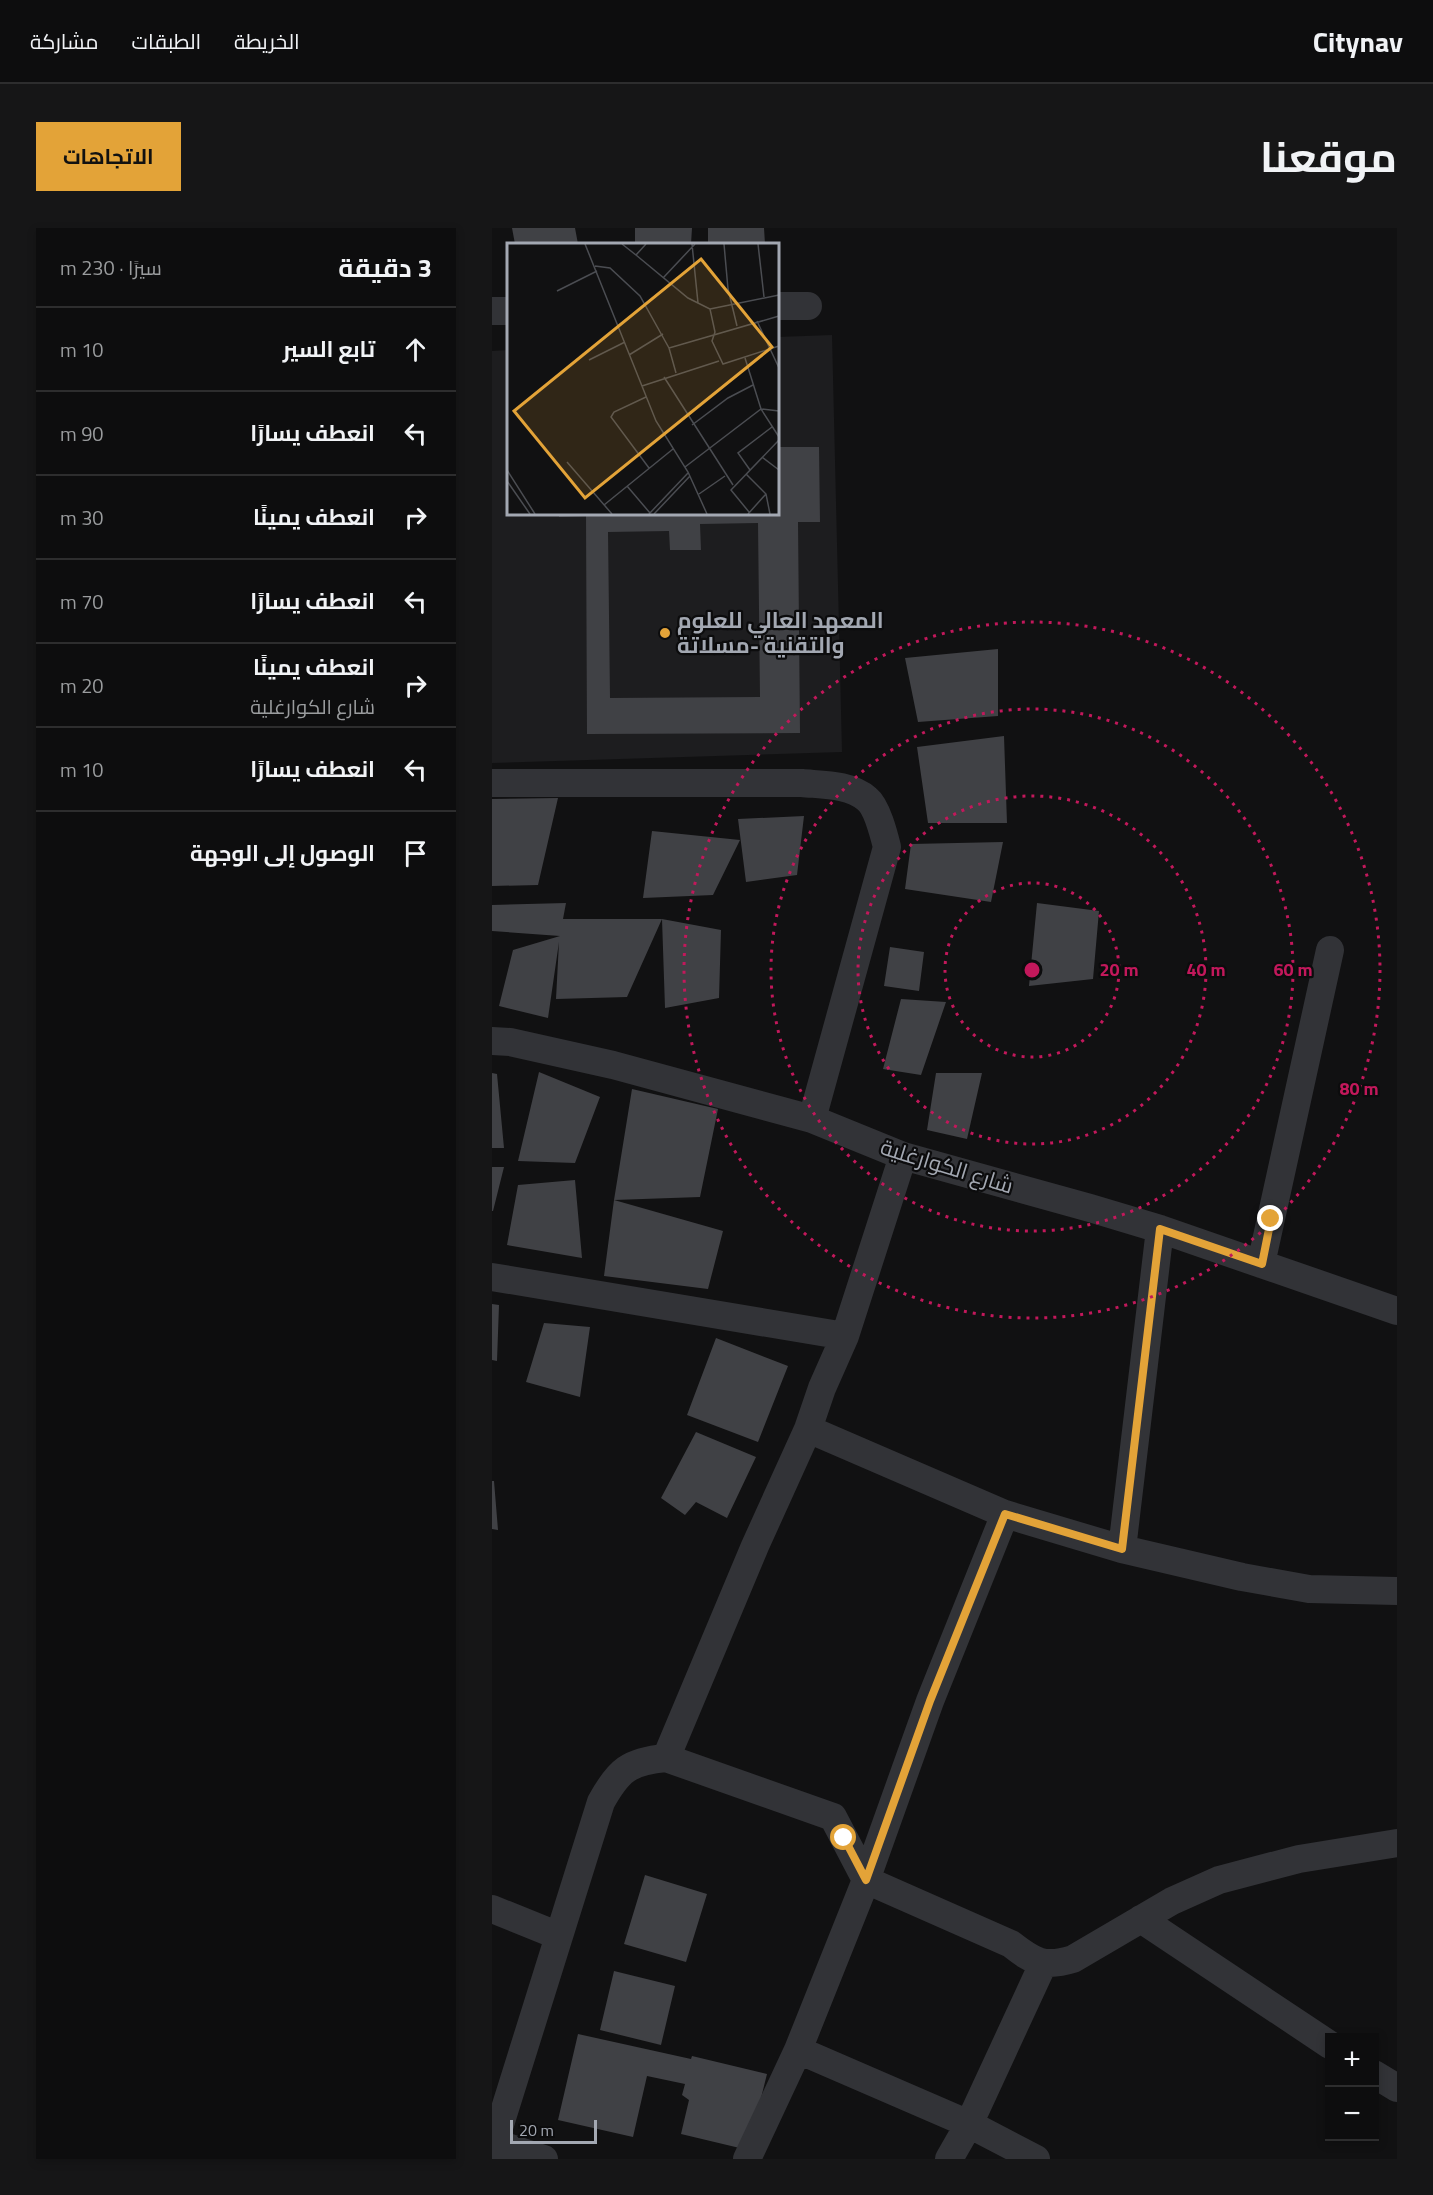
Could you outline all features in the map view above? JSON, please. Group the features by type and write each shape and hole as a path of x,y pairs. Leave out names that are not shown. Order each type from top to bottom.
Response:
{"street":[{"path":"778,306 808,306"},
{"path":"492,783 802,783 841,787 868,799 882,826 887,847 812,1119"},
{"path":"1262,1264 1330,950"},
{"name":"شارع الكوارغلية","path":"492,1041 510,1042 613,1065 812,1119 903,1156 1160,1229 1397,1311"},
{"path":"666,1758 754,1546 808,1429 822,1388 845,1336 903,1156"},
{"path":"1122,1549 1160,1229"},
{"path":"492,1278 845,1336"},
{"path":"808,1429 1005,1514 1122,1549 1242,1577 1309,1589 1397,1592"},
{"path":"747,2159 798,2050 866,1880 930,1701 1005,1514"},
{"path":"544,2159 493,2145 601,1803 614,1779 631,1765 647,1759 666,1758 833,1817 866,1880 1011,1944 1027,1957 1043,1964 1058,1964 1072,1959 1194,1890 1219,1880 1299,1859 1397,1843"},
{"path":"492,1910 559,1936"},
{"path":"1141,1919 1325,2042"},
{"path":"949,2159 969,2124 1043,1964"},
{"path":"798,2050 969,2124 1036,2159"},
{"path":"1379,2077 1397,2088"}],"shaded area":[{"name":"المعهد العالي للعلوم والتقنية -مسلاتة","path":"832,335 842,752 492,763 492,351 507,350 507,514 778,514 778,337"}],"building":[{"path":"512,228 575,228 578,243 515,243"},
{"path":"635,228 692,228 691,243 635,243"},
{"path":"708,228 764,228 765,243 708,243"},
{"path":"778,447 819,447 820,522 798,522 800,733 587,734 586,516 559,517 559,514 778,514","holes":["758,523 760,697 610,698 608,532 669,531 670,550 701,550 700,524"]},
{"path":"998,649 998,716 918,722 905,658"},
{"path":"1004,736 1007,823 928,823 917,747"},
{"path":"558,798 538,885 492,886 492,799"},
{"path":"804,816 797,875 746,882 738,819"},
{"path":"652,831 740,840 713,895 643,898"},
{"path":"1003,842 991,902 905,889 911,844"},
{"path":"566,903 563,919 662,919 627,997 556,999 559,942 548,1018 499,1006 513,950 560,936 492,931 492,905"},
{"path":"1037,903 1099,911 1093,979 1029,986"},
{"path":"662,919 721,930 719,998 665,1008"},
{"path":"890,947 924,952 919,991 884,986"},
{"path":"901,999 946,1002 921,1075 883,1069"},
{"path":"539,1072 600,1097 575,1163 518,1161"},
{"path":"492,1073 497,1074 504,1148 492,1148"},
{"path":"936,1073 982,1073 967,1139 927,1130"},
{"path":"632,1089 718,1109 700,1197 614,1200"},
{"path":"492,1167 504,1167 493,1211 492,1211"},
{"path":"575,1180 582,1258 507,1245 518,1185"},
{"path":"614,1200 723,1231 708,1289 604,1276"},
{"path":"492,1304 499,1305 497,1361 492,1360"},
{"path":"544,1323 590,1327 580,1397 526,1382"},
{"path":"716,1338 788,1366 758,1442 687,1415"},
{"path":"696,1432 756,1457 727,1518 696,1502 685,1515 661,1498"},
{"path":"492,1481 494,1481 498,1530 492,1529"},
{"path":"645,1875 707,1894 686,1962 624,1944"},
{"path":"614,1971 675,1986 661,2045 600,2030"},
{"path":"578,2034 691,2059 692,2056 767,2074 748,2150 681,2134 689,2100 682,2095 685,2084 647,2076 633,2137 558,2120"}],"place":[{"name":"المعهد العالي للعلوم والتقنية -مسلاتة","path":"665,633"}],"route":[{"path":"844,1838 866,1880 930,1701 1005,1514 1122,1549 1160,1229 1262,1264 1271,1219"}]}
